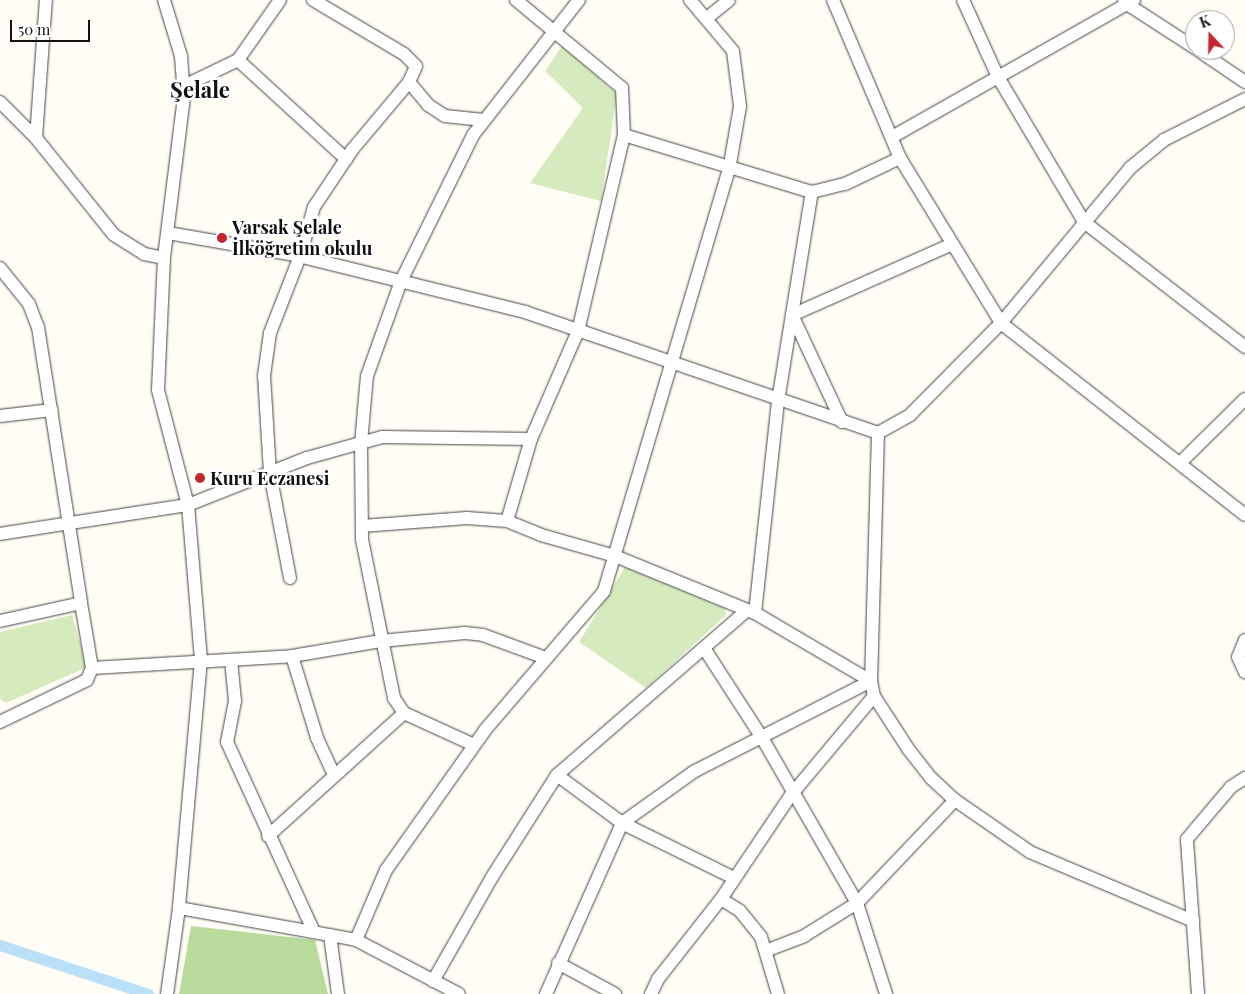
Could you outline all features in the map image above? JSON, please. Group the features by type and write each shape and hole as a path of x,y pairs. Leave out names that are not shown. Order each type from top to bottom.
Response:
{"street":[{"path":"36,138 46,0"},
{"path":"164,0 180,56 184,86 164,258 158,390 188,505 201,660 179,908 167,994"},
{"path":"184,86 238,60 280,0"},
{"path":"290,578 270,473 264,376 270,333 300,256 314,207 346,159 409,82 416,66 404,54 313,0"},
{"path":"507,521 531,439 578,331 624,135 622,88 555,30 516,0"},
{"path":"474,745 404,712 394,698 381,641 362,526 361,443 367,376 401,281 473,134 579,0"},
{"path":"356,940 386,870 474,745 604,591 729,167 740,106 733,51 690,0"},
{"path":"707,18 729,0"},
{"path":"833,0 900,158 1001,324 1245,515"},
{"path":"963,0 998,77 1084,222 1245,347"},
{"path":"892,137 1128,1 1185,41"},
{"path":"238,60 346,159"},
{"path":"1213,60 1245,82"},
{"path":"409,82 428,106 445,116 484,120"},
{"path":"168,234 300,256 525,312 778,401 878,433 910,416 1001,324 1130,168 1164,140 1245,99"},
{"path":"0,102 36,138 114,235 144,254 164,258"},
{"path":"624,135 812,192 852,181 900,158"},
{"path":"433,981 492,877 557,775 704,648 751,612 778,401 812,192"},
{"path":"792,315 952,244"},
{"path":"0,268 30,304 38,327 92,668 87,680 0,722"},
{"path":"792,315 842,422"},
{"path":"1180,463 1245,399"},
{"path":"0,416 52,410"},
{"path":"878,433 871,681 874,696 914,757 955,800 1030,852 1193,921"},
{"path":"0,534 188,505 270,473 382,437 531,439"},
{"path":"362,526 467,518 507,521 541,535 615,556 751,612 871,681"},
{"path":"0,621 81,603"},
{"path":"92,668 292,656 381,641 483,635 546,658"},
{"path":"1245,640 1238,657 1245,672"},
{"path":"704,648 761,736 791,795 857,903 886,994"},
{"path":"292,656 317,738 334,775"},
{"path":"231,660 235,701 227,742 268,836 314,932"},
{"path":"546,994 558,963 622,823 695,771 871,681"},
{"path":"651,994 658,979 721,898 791,795 874,696"},
{"path":"268,836 404,712"},
{"path":"557,775 622,823 734,878"},
{"path":"1198,994 1187,839 1231,787 1245,778"},
{"path":"768,950 804,936 857,903 955,800"},
{"path":"721,898 753,924 768,950 778,994"},
{"path":"179,908 356,940 459,994"},
{"path":"330,935 338,994"},
{"path":"558,963 615,994"}],"green space":[{"path":"562,46 617,94 601,201 530,183 583,108 545,71"},
{"path":"625,567 724,608 726,615 646,688 579,642"},
{"path":"72,615 87,667 6,703 0,699 0,632"},
{"path":"191,926 315,940 328,994 179,994"}],"waterway":[{"path":"0,945 148,994"}],"place":[{"name":"Varsak Şelale İlköğretim okulu","path":"222,238"},
{"name":"Kuru Eczanesi","path":"200,478"}],"district":[{"name":"Şelale","path":"200,90"}]}
